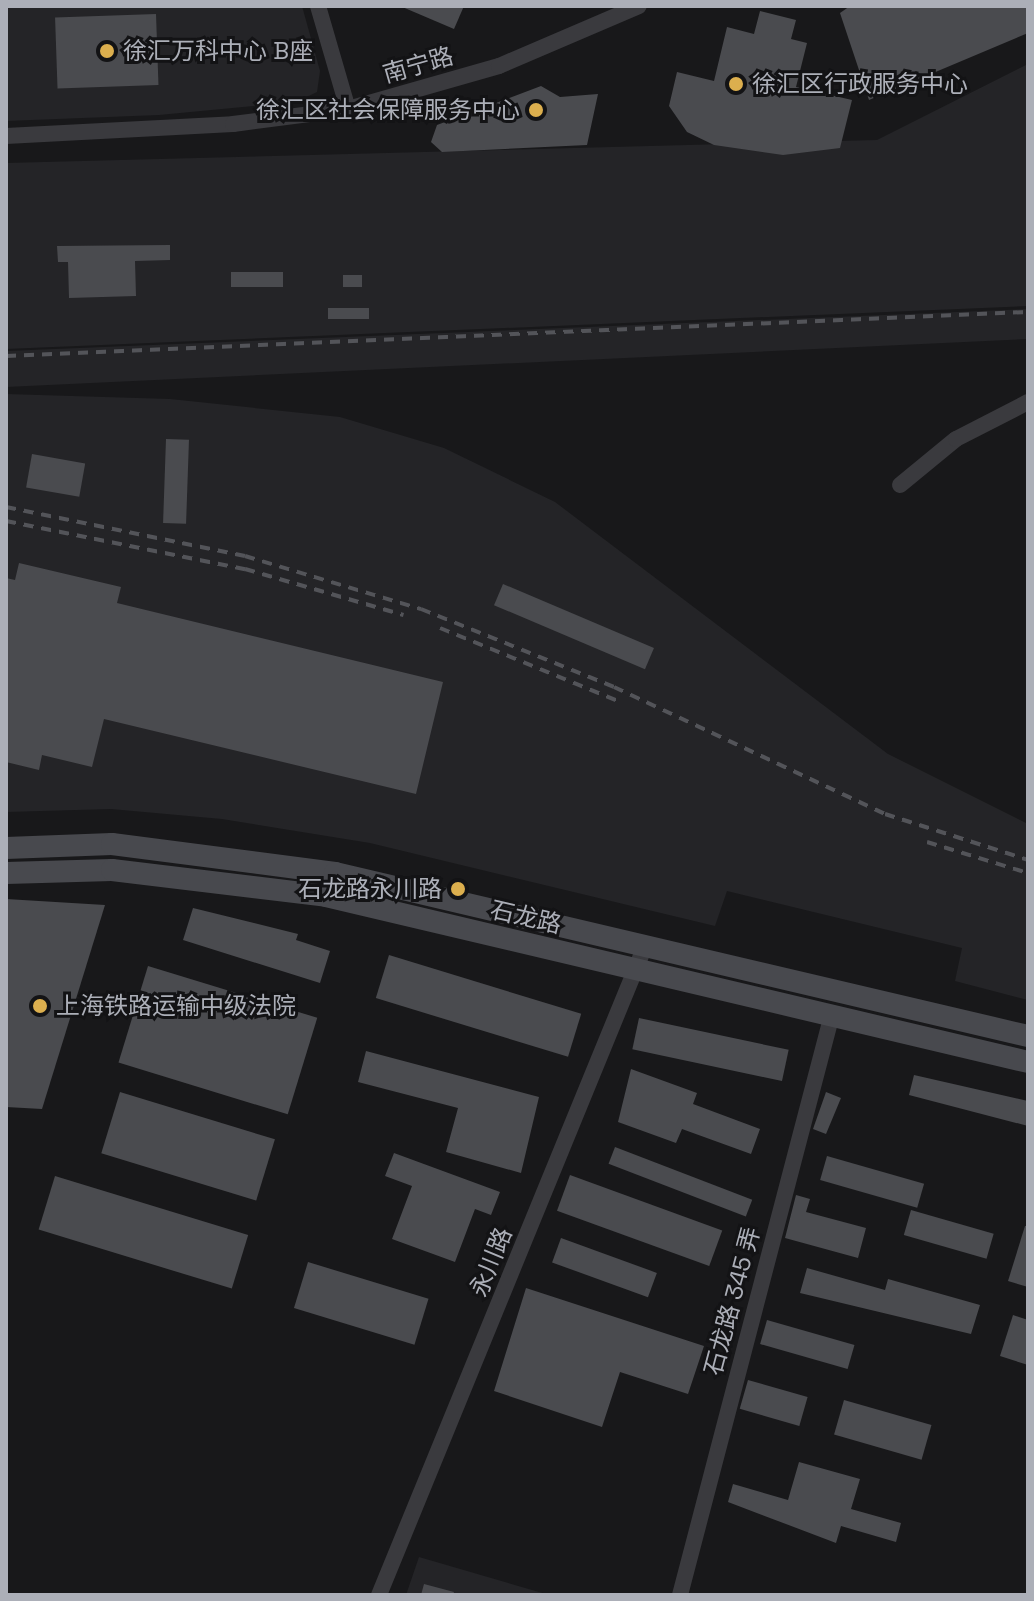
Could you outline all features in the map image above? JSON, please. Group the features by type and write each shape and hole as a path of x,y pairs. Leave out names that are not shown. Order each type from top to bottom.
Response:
{"main road":[{"name":"石龙路","path":"6,848 112,844 223,853 645,946 1028,1036"},
{"name":"石龙路","path":"6,873 219,878 635,969 831,1018 1028,1062"}],"street":[{"path":"318,6 348,109"},
{"name":"南宁路","path":"6,136 233,124 348,109 499,66 639,6"},
{"path":"900,485 956,439 1028,402"},
{"name":"永川路","path":"379,1595 645,946"},
{"name":"石龙路 345 弄","path":"680,1595 831,1018"}],"shaded area":[{"path":"6,6 302,6 320,71 317,92 296,102 159,115 6,121"},
{"path":"1028,64 1028,306 6,349 6,163 877,140"},
{"path":"1028,309 1028,339 6,387 6,351"},
{"path":"6,394 170,399 340,417 444,448 555,502 888,754 1028,824 1028,1000 955,981 962,948 727,891 715,926 370,843 222,819 111,809 6,812"},
{"path":"419,1557 549,1595 406,1595"}],"building":[{"path":"400,6 464,6 454,29"},
{"path":"850,6 1028,6 1028,33 869,100 840,13"},
{"name":"徐汇区行政服务中心","path":"760,11 796,20 791,39 807,43 796,87 852,100 840,148 783,155 714,145 687,132 669,106 677,72 714,81 727,27 754,34"},
{"name":"徐汇万科中心 B座","path":"156,14 158,85 58,88 55,18"},
{"name":"徐汇区社会保障服务中心","path":"541,86 560,97 598,94 587,145 442,152 431,142 437,125"},
{"path":"170,245 170,260 135,261 136,296 69,298 68,262 58,262 57,246"},
{"path":"231,272 283,272 283,287 231,287"},
{"path":"343,275 362,275 362,287 343,287"},
{"path":"328,308 369,308 369,319 328,319"},
{"path":"166,439 189,440 186,524 163,523"},
{"path":"32,454 85,463 79,497 26,487"},
{"path":"19,563 121,587 117,603 443,682 416,794 104,719 92,767 42,755 39,770 6,762 6,578 15,580"},
{"path":"503,584 654,648 645,669 494,605"},
{"name":"上海铁路运输中级法院","path":"6,899 105,905 42,1109 6,1107"},
{"path":"193,908 298,934 296,940 330,951 320,983 183,940"},
{"path":"389,955 581,1014 568,1057 376,998"},
{"path":"148,966 317,1018 288,1114 118,1063"},
{"path":"639,1018 789,1050 782,1081 632,1049"},
{"path":"366,1051 539,1097 521,1173 446,1152 458,1108 358,1082"},
{"path":"631,1069 697,1093 693,1104 760,1129 751,1154 682,1129 676,1143 618,1122"},
{"path":"914,1075 1028,1101 1028,1126 909,1095"},
{"path":"120,1092 275,1139 256,1201 101,1153"},
{"path":"826,1092 841,1098 826,1134 813,1129"},
{"path":"615,1147 752,1200 746,1216 609,1164"},
{"path":"394,1153 500,1192 491,1215 475,1209 455,1262 392,1239 412,1186 385,1176"},
{"path":"827,1156 924,1184 917,1208 820,1180"},
{"path":"570,1175 722,1230 709,1266 557,1211"},
{"path":"55,1176 248,1235 232,1289 39,1230"},
{"path":"796,1195 810,1199 806,1212 866,1228 858,1258 785,1238"},
{"path":"911,1210 994,1234 987,1259 904,1235"},
{"path":"1025,1226 1028,1226 1028,1287 1008,1281"},
{"path":"561,1238 657,1273 648,1297 552,1262"},
{"path":"308,1262 428,1299 414,1345 294,1308"},
{"path":"807,1268 885,1290 888,1279 980,1305 971,1334 800,1293"},
{"path":"526,1288 704,1346 688,1394 620,1372 602,1427 494,1391"},
{"path":"1013,1315 1028,1320 1028,1365 1000,1356"},
{"path":"767,1320 854,1345 848,1369 760,1344"},
{"path":"748,1380 808,1397 799,1426 740,1409"},
{"path":"844,1400 931,1425 922,1460 834,1435"},
{"path":"799,1462 860,1479 851,1509 901,1523 896,1542 841,1526 836,1543 728,1502 733,1484 788,1500"},
{"path":"424,1584 454,1592 453,1595 421,1595"}],"railway":[{"path":"6,356 1028,312"},
{"path":"6,507 245,556 421,609 614,687 885,814 1028,860"},
{"path":"6,521 245,569 403,615"},
{"path":"440,628 618,701"},
{"path":"927,842 1028,873"}],"place":[{"name":"徐汇万科中心 B座","path":"107,51"},
{"name":"徐汇区行政服务中心","path":"736,84"},
{"name":"徐汇区社会保障服务中心","path":"536,110"},
{"name":"石龙路永川路","path":"458,889"},
{"name":"上海铁路运输中级法院","path":"40,1006"}]}
